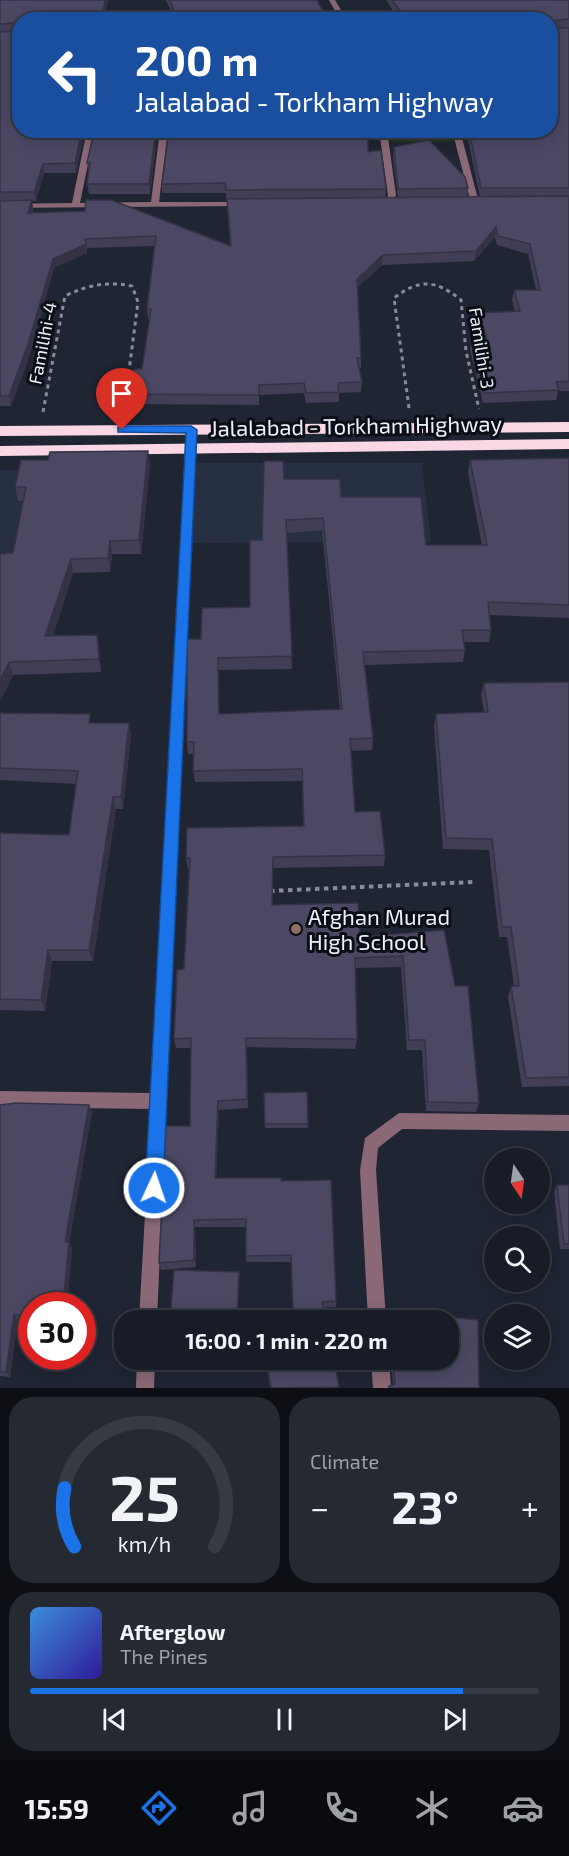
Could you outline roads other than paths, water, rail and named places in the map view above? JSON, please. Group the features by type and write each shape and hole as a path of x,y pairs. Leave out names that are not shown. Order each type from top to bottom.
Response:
{"highway":[{"name":"Jalalabad - Torkham Highway","path":"0,431 569,428"},
{"name":"Jalalabad - Torkham Highway","path":"0,451 569,444"}],"street":[{"path":"76,205 90,138"},
{"path":"155,204 163,138"},
{"path":"384,138 392,195 390,203"},
{"path":"458,138 474,202"},
{"path":"464,203 486,202"},
{"path":"378,203 401,203"},
{"path":"0,206 249,204"},
{"path":"148,1310 191,430"},
{"path":"0,1099 158,1101"},
{"path":"376,1310 368,1170 371,1144 399,1121 569,1123"},
{"path":"145,1388 146,1370"},
{"path":"381,1370 382,1388"}],"place":[{"name":"Afghan Murad High School","path":"296,929"}]}
